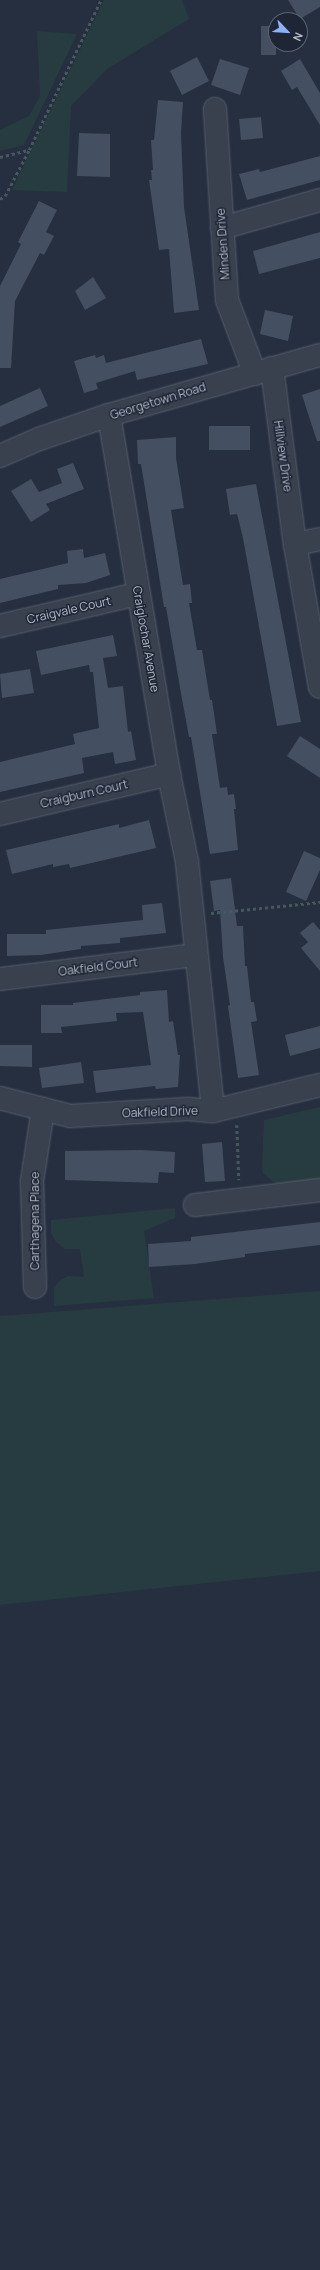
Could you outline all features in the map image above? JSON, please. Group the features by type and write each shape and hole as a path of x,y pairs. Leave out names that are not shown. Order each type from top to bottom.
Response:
{"street":[{"name":"Minden Drive","path":"215,109 227,300 263,371"},
{"path":"222,228 320,200"},
{"name":"Georgetown Road","path":"0,456 38,439 109,415 320,355"},
{"name":"Hillview Drive","path":"263,371 320,687"},
{"name":"Craiglochar Avenue","path":"109,415 169,774 187,862 193,915"},
{"path":"295,544 320,539"},
{"name":"Craigvale Court","path":"0,626 138,594"},
{"name":"Craigburn Court","path":"0,814 169,774"},
{"path":"193,915 213,1111"},
{"name":"Oakfield Court","path":"0,979 196,955"},
{"name":"Oakfield Drive","path":"0,1098 70,1116 188,1110 213,1111 237,1107 320,1085"},
{"name":"Carthagena Place","path":"35,1286 32,1181 43,1109"},
{"path":"195,1204 320,1190"}],"path":[{"path":"0,199 5,196 29,150 101,0"},
{"path":"0,157 29,150"},
{"path":"193,915 320,902"},
{"path":"237,1107 239,1199"}],"green space":[{"path":"104,0 182,0 189,19 107,69 71,106 67,192 12,190"},
{"path":"37,31 77,34 24,145 0,151 0,130 29,116 40,96"},
{"path":"320,1107 320,1180 280,1184 272,1181 263,1173 264,1120"},
{"path":"175,1208 175,1218 144,1231 154,1298 54,1306 54,1288 59,1281 68,1276 84,1277 80,1249 65,1249 56,1242 51,1233 51,1220"},
{"path":"320,1291 320,1571 0,1605 0,1316"}],"building":[{"path":"288,0 320,0 320,7 308,14 308,12 296,12"},
{"path":"261,26 268,26 268,52 276,52 276,55 261,55"},
{"path":"197,57 209,81 182,95 170,71"},
{"path":"220,59 249,68 240,95 211,85"},
{"path":"300,59 320,93 320,125 297,87 292,90 281,71"},
{"path":"158,100 183,102 181,133 184,207 199,310 174,313 169,249 159,250 149,180 152,180 151,170 153,170 151,140 154,140"},
{"path":"261,117 263,138 241,140 239,119"},
{"path":"79,133 110,134 110,177 77,176"},
{"path":"320,156 320,180 247,200 239,174 259,169 260,172"},
{"path":"39,201 57,210 46,232 54,236 44,255 40,253 15,301 11,368 0,368 0,286 21,244 18,242"},
{"path":"320,232 320,258 259,274 253,251"},
{"path":"93,277 106,298 85,310 75,291"},
{"path":"265,310 293,316 288,341 260,334"},
{"path":"201,339 208,364 137,380 135,371 96,383 98,389 84,393 74,361 95,355 96,358 104,355 106,363"},
{"path":"40,388 48,406 0,427 0,406"},
{"path":"320,389 320,441 317,441 302,395"},
{"path":"209,426 250,426 250,450 209,450"},
{"path":"176,437 176,458 184,508 171,510 183,585 190,584 192,603 189,603 197,650 202,650 210,700 212,700 217,734 212,734 220,788 227,787 228,795 234,794 236,809 234,809 238,850 210,854 191,737 189,737 166,607 164,607 141,464 138,464 137,440"},
{"path":"73,463 84,489 46,504 50,510 31,522 11,491 31,479 39,492 62,483 57,469"},
{"path":"256,484 301,722 277,726 243,538 237,514 230,515 226,489"},
{"path":"83,549 84,558 105,553 110,575 86,583 58,585 58,589 0,603 0,579 68,563 67,551"},
{"path":"113,635 117,656 103,658 108,688 123,686 128,732 131,731 136,760 115,764 113,752 82,758 84,773 0,792 0,762 75,744 73,734 99,728 93,672 90,672 89,665 41,675 36,651"},
{"path":"30,669 34,693 2,698 0,674"},
{"path":"300,736 320,749 320,778 287,756"},
{"path":"149,820 156,848 70,868 69,864 53,867 53,864 12,874 6,850 119,824 119,828"},
{"path":"304,851 320,858 320,870 306,901 286,892"},
{"path":"231,878 237,926 243,926 245,966 247,966 251,1002 254,1002 257,1021 251,1022 259,1075 238,1078 228,1006 230,1005 223,957 220,910 214,911 210,881"},
{"path":"162,903 166,933 120,938 120,943 81,946 81,949 41,955 7,956 7,934 46,934 46,930 143,920 142,905"},
{"path":"313,922 320,930 320,971 301,948 308,942 300,933"},
{"path":"167,990 169,1022 173,1021 178,1055 180,1055 178,1087 156,1089 155,1086 96,1093 93,1071 151,1065 143,1012 116,1013 117,1021 61,1027 62,1033 41,1033 41,1005 73,1005 73,1003 140,995 140,992"},
{"path":"320,1026 320,1048 290,1056 285,1035"},
{"path":"0,1045 32,1045 32,1067 0,1066"},
{"path":"81,1062 84,1083 42,1088 39,1068"},
{"path":"222,1142 225,1181 205,1182 202,1144"},
{"path":"141,1150 175,1152 174,1173 159,1172 158,1183 65,1180 65,1151"},
{"path":"320,1222 320,1245 245,1254 245,1257 195,1264 149,1267 148,1244 191,1241 191,1237"}]}
